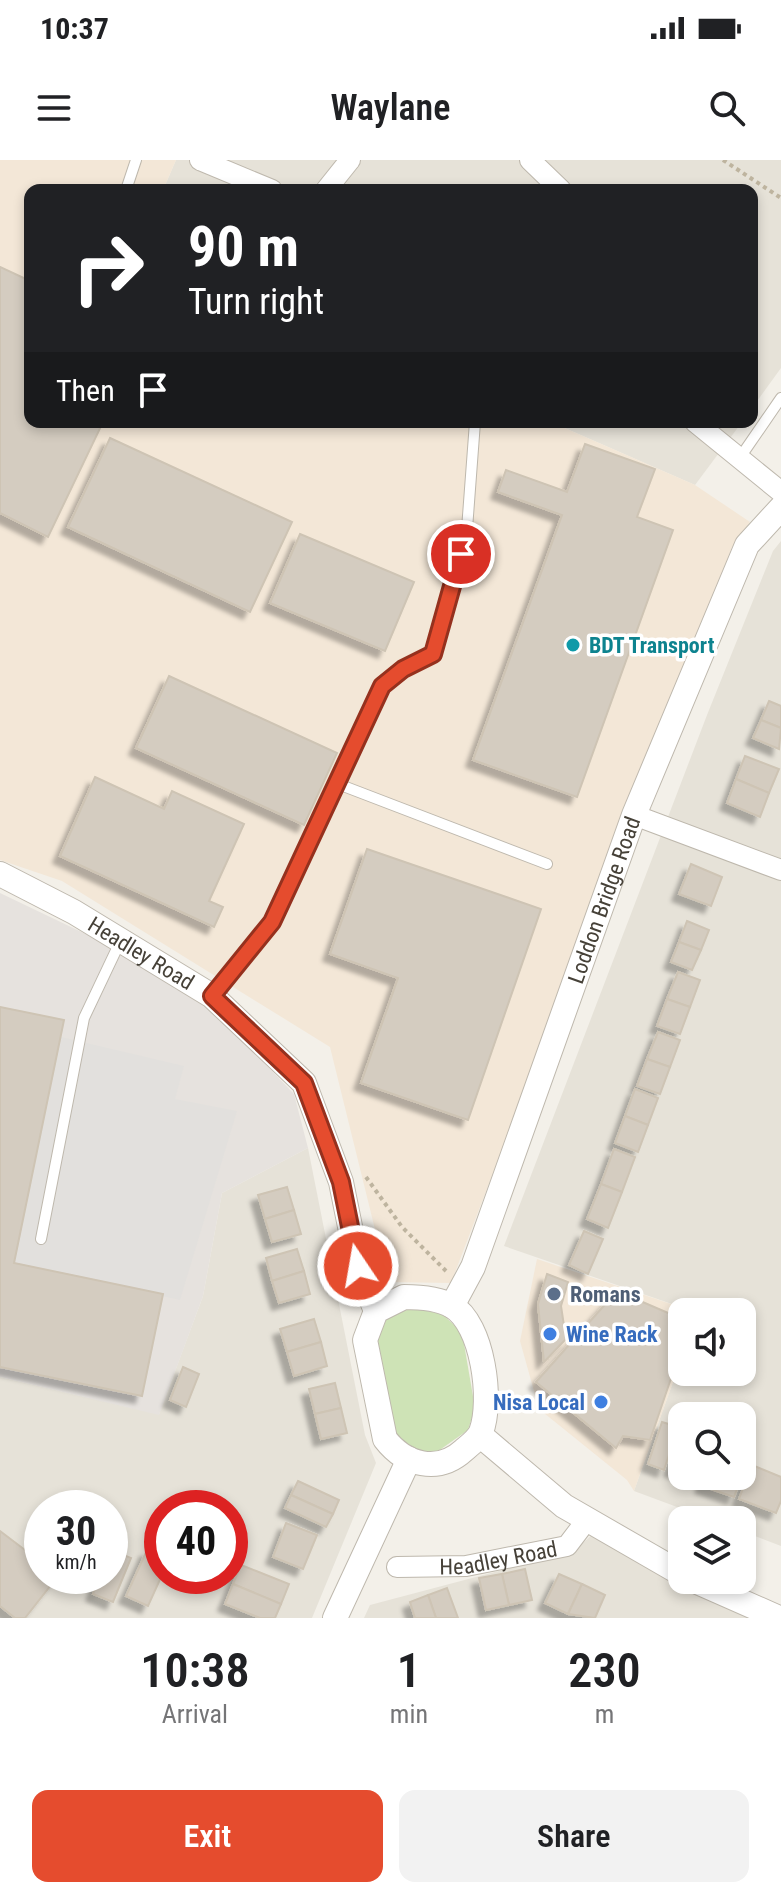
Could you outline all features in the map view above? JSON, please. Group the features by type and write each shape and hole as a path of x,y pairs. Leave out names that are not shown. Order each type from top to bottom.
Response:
{"street":[{"path":"200,160 258,184"},
{"path":"331,184 350,160"},
{"path":"530,160 555,184"},
{"path":"702,428 781,492"},
{"name":"Loddon Bridge Road","path":"457,1297 634,815 747,545 781,508"},
{"path":"634,815 781,870"},
{"name":"Headley Road","path":"0,874 20,882 121,940 212,996 304,1083 341,1182 358,1266 376,1311"},
{"path":"404,1297 457,1297 473,1332 484,1373 485,1416 480,1435 445,1463 426,1465 409,1459 395,1452 385,1439 365,1340 376,1311 404,1297"},
{"name":"Headley Road","path":"480,1435 586,1521 668,1566"},
{"path":"335,1618 409,1459"},
{"name":"Headley Road","path":"397,1567 466,1566 567,1546 586,1521"},
{"path":"725,1594 779,1618"}],"lane":[{"path":"128,184 136,160"},
{"path":"739,459 781,398"},
{"path":"212,996 272,922 382,686 403,669 433,654 467,529 475,428"},
{"path":"338,784 547,864"},
{"path":"41,1239 84,1018 121,940"}],"path":[{"path":"723,160 781,198"},
{"path":"357,1166 457,1297"}],"shaded area":[{"path":"0,160 176,160 166,184 24,184 24,428 565,428 695,485 750,522 732,547 451,1283 388,1282 330,1047 62,881 0,860"},
{"path":"176,160 781,160 781,368 758,400 758,184 166,184"},
{"path":"565,428 738,428 695,485"},
{"path":"781,541 781,1546 756,1536 756,1506 674,1506 634,1491 672,1386 756,1386 756,1298 668,1298 668,1303 504,1246 773,551"},
{"path":"0,893 117,949 210,1006 294,1094 308,1148 222,1193 203,1296 159,1415 0,1377"},
{"path":"61,1037 184,1066 175,1099 237,1111 180,1300 14,1263"},
{"path":"308,1148 365,1435 376,1463 312,1618 0,1618 0,1377 159,1414 203,1296 222,1193"},
{"path":"537,1259 668,1303 668,1386 672,1386 634,1491 627,1480 539,1409 520,1341"},
{"path":"595,1532 668,1572 668,1594 708,1594 752,1618 364,1618 370,1605 574,1551"}],"green space":[{"path":"412,1308 442,1314 462,1332 475,1408 468,1430 434,1454 422,1454 394,1436 377,1342 387,1318"}],"building":[{"path":"0,267 24,278 24,428 100,428 48,537 0,513"},
{"path":"110,438 292,522 250,612 68,527"},
{"name":"BDT Transport","path":"585,444 655,469 637,517 673,530 577,797 473,760 562,515 498,492 506,470 567,492"},
{"path":"300,534 414,582 385,651 270,603"},
{"path":"169,676 337,753 304,825 136,748"},
{"path":"769,701 781,706 781,728 761,720"},
{"path":"761,720 781,728 779,749 753,738"},
{"path":"745,756 779,769 769,793 736,779"},
{"path":"95,777 164,809 172,791 244,824 209,901 223,907 214,927 60,856"},
{"path":"736,779 769,793 760,817 727,803"},
{"path":"367,849 541,909 468,1120 361,1083 398,978 330,954"},
{"path":"691,864 722,877 711,906 679,894"},
{"path":"687,921 709,930 701,950 679,942"},
{"path":"679,942 701,950 692,970 671,962"},
{"path":"678,972 700,980 690,1007 667,999"},
{"path":"667,999 690,1007 680,1034 657,1026"},
{"path":"0,1007 64,1020 14,1263 163,1294 142,1396 0,1367"},
{"path":"658,1032 680,1040 670,1067 647,1059"},
{"path":"647,1059 670,1067 660,1094 637,1086"},
{"path":"635,1089 658,1098 648,1125 625,1116"},
{"path":"625,1116 648,1125 638,1152 615,1143"},
{"path":"614,1149 635,1157 622,1192 601,1184"},
{"path":"601,1184 622,1192 608,1228 587,1219"},
{"path":"287,1187 294,1210 265,1219 258,1195"},
{"path":"294,1210 301,1234 272,1242 265,1219"},
{"path":"584,1231 603,1239 588,1274 569,1265"},
{"path":"297,1249 304,1271 272,1281 266,1258"},
{"path":"304,1271 310,1294 279,1303 272,1281"},
{"path":"547,1274 568,1282 561,1306 566,1339 544,1362 538,1304"},
{"path":"617,1291 668,1313 668,1386 650,1440 623,1436 616,1448 536,1382"},
{"path":"314,1319 321,1342 287,1352 280,1329"},
{"path":"321,1342 327,1366 294,1376 287,1352"},
{"path":"183,1367 199,1374 186,1407 170,1400"},
{"path":"335,1383 341,1408 315,1414 309,1389"},
{"path":"341,1408 347,1433 321,1439 315,1414"},
{"path":"662,1422 668,1424 668,1458 664,1470 648,1464"},
{"path":"756,1467 781,1477 781,1501 776,1513 739,1499 742,1490 756,1490"},
{"path":"298,1481 339,1500 333,1514 291,1495"},
{"path":"714,1490 737,1490 734,1497"},
{"path":"291,1495 333,1514 326,1527 285,1508"},
{"path":"286,1523 317,1535 303,1569 273,1557"},
{"path":"0,1531 24,1549 24,1594 44,1594 25,1618 15,1618 0,1606"},
{"path":"144,1557 144,1594 153,1594 148,1606 126,1596"},
{"path":"248,1568 289,1584 281,1604 248,1590"},
{"path":"525,1569 532,1600 509,1605 502,1574"},
{"path":"502,1574 509,1605 486,1610 479,1578"},
{"path":"559,1574 582,1584 568,1614 545,1603"},
{"path":"582,1584 605,1595 595,1618 568,1614"},
{"path":"447,1588 458,1618 436,1618 428,1595"},
{"path":"248,1590 281,1604 275,1618 260,1618 225,1604 229,1594 248,1594"},
{"path":"93,1594 116,1594 113,1602"},
{"path":"428,1595 436,1618 415,1618 410,1602"}],"place":[{"name":"BDT Transport","path":"573,645"},
{"name":"Romans","path":"554,1294"},
{"name":"Wine Rack","path":"550,1334"},
{"name":"Nisa Local","path":"601,1402"}],"route":[{"path":"358,1266 341,1182 304,1083 212,996 272,922 301,866 382,686 403,669 433,654 461,554"}]}
